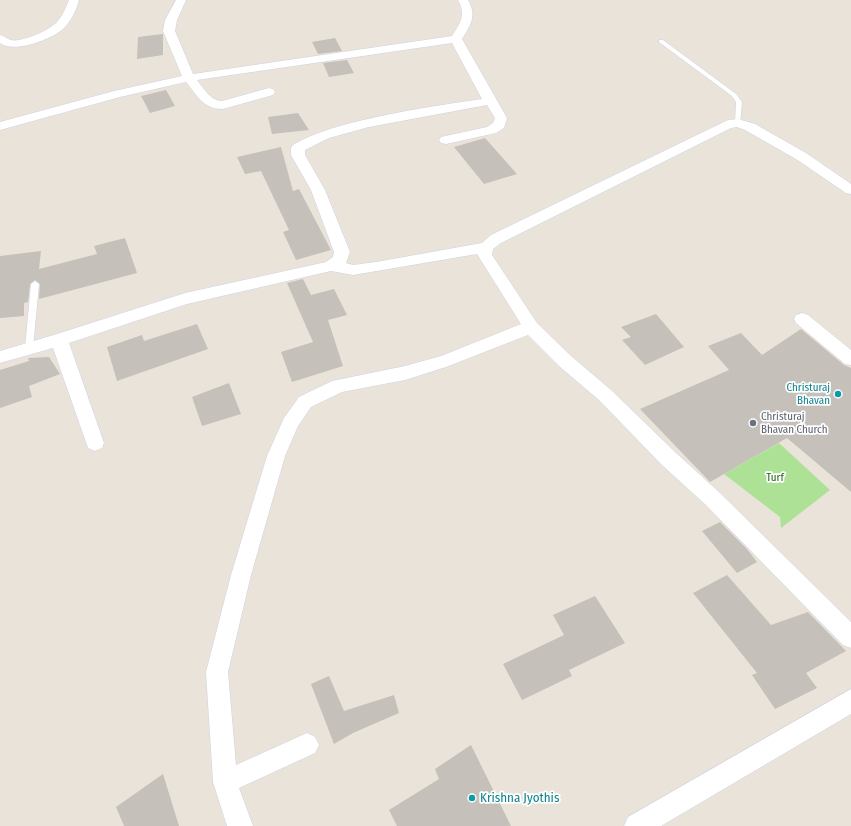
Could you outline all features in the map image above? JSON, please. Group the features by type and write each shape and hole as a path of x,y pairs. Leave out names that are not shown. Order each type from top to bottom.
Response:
{"street":[{"path":"0,38 7,44 15,44 50,33 61,25 74,0"},
{"path":"181,0 171,20 169,31 189,78 209,102 215,105 223,105 269,92"},
{"path":"456,39 468,19 469,8 463,0"},
{"path":"0,126 118,94 189,78 456,39"},
{"path":"446,140 491,130 499,126 501,118 456,39"},
{"path":"0,357 59,340 185,299 331,266 340,260 342,252 318,190 298,155 298,148 307,142 341,130 382,119 490,101"},
{"path":"331,266 353,270 486,247 496,239 728,124 738,123 750,127 801,156 851,190"},
{"path":"486,247 484,255 531,327 564,361 605,395 669,459 713,499 851,637"},
{"path":"802,319 851,359"},
{"path":"240,826 225,782 217,672 241,575 276,456 290,423 305,402 338,386 391,376 446,361 531,327"},
{"path":"59,340 96,443"},
{"path":"637,826 851,701"},
{"path":"225,782 307,745"}],"lane":[{"path":"661,41 734,94 739,102 738,123"},
{"path":"30,348 35,284"}],"green space":[{"name":"Turf","path":"779,443 830,490 781,528 780,517 724,474"}],"building":[{"path":"163,34 163,55 137,59 138,37"},
{"path":"335,38 342,51 318,54 312,42"},
{"path":"347,60 354,73 329,77 323,63"},
{"path":"166,90 175,106 150,113 141,96"},
{"path":"298,113 309,130 272,134 268,117"},
{"path":"485,138 517,174 484,184 454,147"},
{"path":"281,147 293,191 299,189 331,250 296,260 283,232 289,230 261,171 245,174 237,157"},
{"path":"125,238 137,273 39,299 40,284 35,280 30,284 28,302 24,303 24,316 0,318 0,256 41,251 39,269 97,254 94,246"},
{"path":"303,279 311,295 334,289 347,315 328,320 343,366 292,382 281,352 313,342 287,283"},
{"path":"656,314 684,347 645,365 622,340 631,337 621,327"},
{"path":"197,324 208,349 117,381 107,347 142,335 144,341"},
{"name":"Christuraj Bhavan Church","path":"801,329 844,365 851,368 851,492 787,438 710,482 640,409 729,370 708,346 741,333 762,355"},
{"path":"49,357 60,374 29,386 32,397 0,408 0,370 29,361 28,358"},
{"path":"229,383 241,414 202,426 192,397"},
{"path":"720,522 747,549 757,562 737,573 702,531"},
{"path":"727,575 771,625 808,612 846,651 806,673 817,688 775,709 752,675 757,673 693,593"},
{"path":"595,596 625,643 569,670 572,676 522,700 503,664 564,635 553,615"},
{"path":"329,676 344,711 394,695 399,713 353,733 334,744 311,684"},
{"name":"Krishna Jyothis","path":"471,745 511,826 397,826 389,810 439,779 435,769"},
{"path":"163,774 179,826 124,826 116,807"}],"place":[{"name":"Christuraj Bhavan","path":"838,394"},
{"name":"Christuraj Bhavan Church","path":"753,423"},
{"name":"Krishna Jyothis","path":"472,798"}]}
